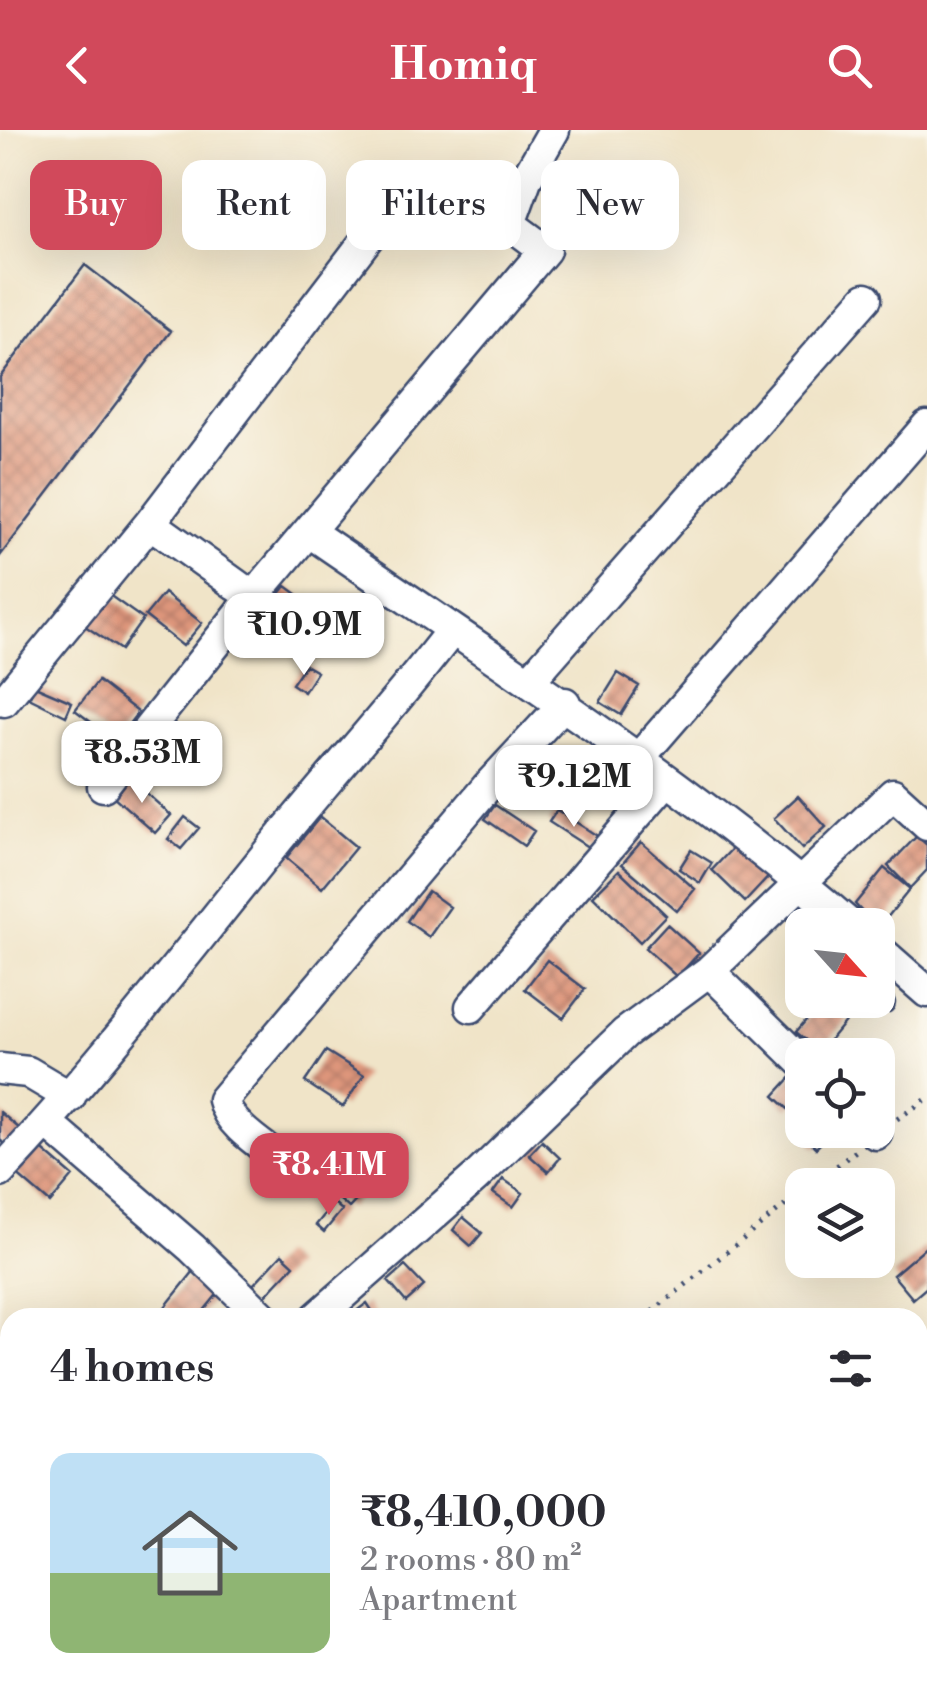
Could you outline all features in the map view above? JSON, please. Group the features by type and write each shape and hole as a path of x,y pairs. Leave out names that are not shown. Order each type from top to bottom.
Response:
{"street":[{"path":"104,786 253,597 311,533 545,250 510,224 526,177 554,130"},
{"path":"0,698 4,701 150,522 358,250"},
{"path":"530,680 866,298"},
{"path":"639,758 927,426"},
{"path":"150,522 253,597"},
{"path":"311,533 565,703 831,908"},
{"path":"0,1172 70,1097 285,831 382,722 452,630"},
{"path":"286,1164 237,1123 226,1111 224,1100 487,787 565,703"},
{"path":"471,1007 668,780"},
{"path":"327,1308 475,1178 625,1032 708,972 799,880 893,794 927,825"},
{"path":"895,963 927,992"},
{"path":"708,972 785,1046"},
{"path":"0,1068 28,1072 70,1097"},
{"path":"46,1122 192,1248 254,1308"}],"path":[{"path":"657,1308 785,1206"}],"building":[{"path":"85,265 171,331 0,556 0,377"},
{"path":"286,586 323,613 313,627 275,600"},
{"path":"105,592 143,619 121,650 82,624"},
{"path":"164,593 202,623 183,646 145,616"},
{"path":"305,665 317,672 304,692 292,684"},
{"path":"618,673 639,686 621,715 600,702"},
{"path":"98,681 138,712 116,741 75,710"},
{"path":"35,686 72,702 66,716 29,698"},
{"path":"553,764 580,783 569,799 541,781"},
{"path":"129,778 171,815 155,833 113,796"},
{"path":"798,796 826,827 802,849 774,818"},
{"path":"495,805 534,831 524,846 485,819"},
{"path":"557,810 599,837 591,849 549,822"},
{"path":"185,817 199,828 181,849 168,839"},
{"path":"320,817 356,847 322,888 286,858"},
{"path":"917,836 927,845 927,870 910,888 888,866"},
{"path":"742,838 775,870 745,902 712,870"},
{"path":"641,842 695,889 677,911 622,864"},
{"path":"691,850 712,863 700,883 679,869"},
{"path":"884,868 910,889 895,908 859,908 855,904"},
{"path":"619,870 666,915 640,942 593,896"},
{"path":"428,891 450,907 429,937 407,921"},
{"path":"667,924 699,953 677,977 645,948"},
{"path":"547,960 585,989 563,1018 525,989"},
{"path":"808,1018 847,1019 831,1038 803,1038 796,1032"},
{"path":"326,1051 364,1075 343,1107 305,1082"},
{"path":"785,1084 785,1106 774,1096"},
{"path":"0,1112 27,1135 13,1151 0,1140"},
{"path":"542,1141 560,1158 548,1172 529,1155"},
{"path":"37,1145 73,1176 50,1203 14,1172"},
{"path":"503,1179 523,1193 513,1207 493,1193"},
{"path":"358,1180 367,1189 349,1208 340,1200"},
{"path":"334,1203 342,1210 324,1232 316,1225"},
{"path":"463,1217 482,1233 471,1246 453,1230"},
{"path":"927,1246 927,1287 913,1299 895,1273"},
{"path":"282,1254 294,1265 264,1297 252,1286"},
{"path":"198,1266 224,1286 206,1308 165,1307"},
{"path":"405,1266 424,1286 406,1302 388,1281"}]}
